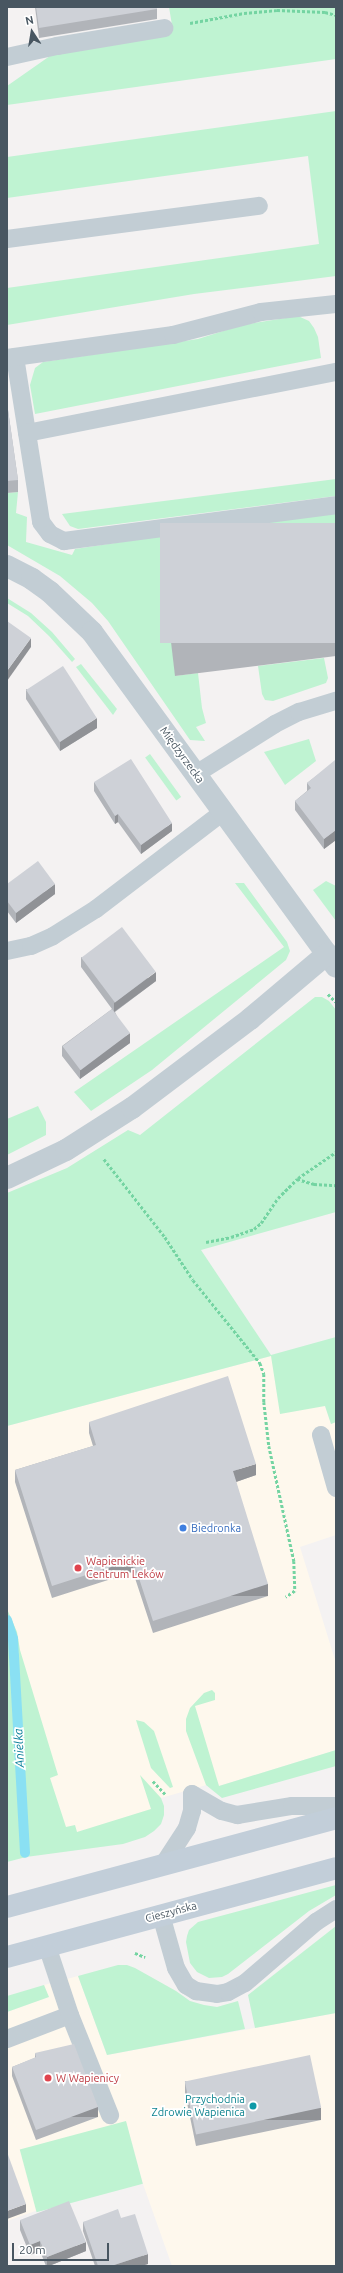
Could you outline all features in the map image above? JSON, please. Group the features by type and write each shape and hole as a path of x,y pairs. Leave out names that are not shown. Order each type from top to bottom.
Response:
{"main road":[{"path":"7,1907 336,1818"},
{"name":"Cieszyńska","path":"7,1957 336,1868"}],"street":[{"name":"Międzyrzecka","path":"7,566 32,579 50,592 88,627 332,960"},
{"path":"7,1178 85,1138 132,1108 244,1023 332,960"}],"lane":[{"path":"7,57 57,46 165,28"},
{"path":"7,239 259,206"},
{"path":"336,304 261,312 173,335 11,358 27,434 41,522 50,534 64,541 336,505"},
{"path":"27,434 336,372"},
{"path":"196,774 275,724 299,712 336,701"},
{"path":"7,951 30,946 53,936 96,909 223,812"},
{"path":"322,1435 336,1488"},
{"path":"163,1865 187,1828 192,1811 192,1794 222,1812 237,1815 292,1806 336,1806"},
{"path":"161,1915 176,1968 186,1985 196,1991 217,1994 228,1992 245,1983 316,1922 336,1909"},
{"path":"47,1946 70,2015 110,2115"},
{"path":"7,2040 70,2015"}],"path":[{"path":"165,28 244,14 277,10 325,12 336,14"},
{"path":"85,1138 111,1166 165,1237 194,1280 260,1364 264,1374 264,1408 269,1446 294,1561 295,1591 286,1597"},
{"path":"206,1242 231,1237 254,1229 260,1224 278,1198 297,1179 336,1152"},
{"path":"297,1179 314,1184 336,1185"},
{"path":"154,1781 168,1797"}],"shaded area":[{"path":"271,1356 325,1406 331,1424 336,1422 336,1535 300,1547 336,1663 336,1750 219,1786 217,1782 161,1798 151,1814 74,1838 58,1824 13,1625 7,1609 7,1426"},
{"path":"78,1976 107,2055 336,2013 336,2266 172,2266 143,2184 126,2122 24,2160 41,2209 7,2221 7,2012 48,1997 44,1985"}],"green space":[{"path":"169,7 336,7 336,59 7,105 7,86 57,51 173,31"},
{"path":"336,111 336,276 194,294 7,325 7,288 319,244 308,156 7,198 7,157"},
{"path":"298,316 309,321 314,328 318,337 321,358 35,414 30,385 35,368 43,362 198,339 242,325"},
{"path":"336,479 336,496 78,529 70,526 62,514"},
{"path":"18,492 16,513 27,517 26,542 72,555 75,549 221,527 224,532 226,549 175,676 198,673 202,708 206,723 196,727 205,741 190,740 108,621 92,603 60,576 7,545 7,493"},
{"path":"244,512 336,512 336,536 244,536"},
{"path":"7,598 31,613 52,632 75,659 72,662 49,636 28,616 7,603"},
{"path":"324,658 328,678 326,683 273,701 265,700 262,694 258,666"},
{"path":"81,664 117,709 113,715 76,667"},
{"path":"309,739 316,761 285,785 264,752"},
{"path":"150,754 181,797 176,800 145,758"},
{"path":"326,881 336,886 336,921 313,890"},
{"path":"235,883 244,883 287,942 290,951 286,960 152,1070 91,1111 74,1092 284,947"},
{"path":"315,997 322,997 329,1001 336,1010 336,1212 201,1250 271,1355 336,1337 336,1422 331,1424 325,1406 280,1414 271,1356 7,1426 7,1193 67,1168 128,1130 140,1135"},
{"path":"38,1106 46,1122 46,1135 7,1155 7,1119"},
{"path":"7,1609 17,1632 20,1650 58,1775 50,1778 66,1827 75,1825 77,1832 151,1809 140,1775 161,1798 164,1806 164,1815 161,1824 145,1837 123,1844 26,1857 7,1862"},
{"path":"212,1690 215,1693 215,1700 195,1706 219,1786 336,1750 336,1766 222,1798 206,1785 186,1731 186,1719 190,1708 204,1693"},
{"path":"136,1720 144,1722 154,1731 173,1787 170,1788 151,1768"},
{"path":"336,1885 336,1895 309,1911 228,1974 222,1977 209,1978 197,1972 190,1963 186,1942 187,1936 189,1930 198,1922"},
{"path":"336,1926 336,2013 255,2028 248,1995"},
{"path":"118,1965 127,1965 135,1968 176,1991 190,2001 217,2007 238,2001 245,2029 107,2055 78,1976"},
{"path":"44,1985 49,1997 7,2012 7,1996"},
{"path":"126,2121 143,2184 37,2212 20,2149"}],"building":[{"path":"36,7 157,7 157,9 39,28"},
{"path":"7,403 18,480 7,481"},
{"path":"160,523 336,523 336,643 160,643"},
{"path":"7,621 31,638 7,671"},
{"path":"63,666 97,718 60,742 26,690"},
{"path":"131,759 172,823 141,845 118,814 115,816 94,782"},
{"path":"335,760 336,830 324,839 295,801 311,788 307,783"},
{"path":"38,861 55,884 16,913 7,901 7,884"},
{"path":"122,927 156,972 115,1002 81,958"},
{"path":"112,1009 130,1033 81,1070 62,1046"},
{"path":"228,1376 256,1464 233,1471 268,1584 153,1621 133,1560 52,1586 15,1470 96,1445 89,1422"},
{"path":"74,2044 98,2107 36,2130 12,2067 36,2057 35,2053"},
{"name":"Przychodnia Zdrowie Wapienica","path":"310,2055 321,2108 196,2134 185,2082"},
{"path":"7,2152 26,2204 7,2211"},
{"path":"69,2201 86,2242 47,2257 40,2241 30,2245 20,2220"},
{"path":"118,2209 121,2218 135,2214 148,2254 111,2266 98,2266 83,2222"}],"waterway":[{"name":"Anielka","path":"7,1620 13,1639 25,1853"}],"place":[{"name":"Biedronka","path":"183,1528"},
{"name":"Wapienickie Centrum Leków","path":"78,1568"},
{"name":"W Wapienicy","path":"48,2078"},
{"name":"Przychodnia Zdrowie Wapienica","path":"253,2106"}]}
